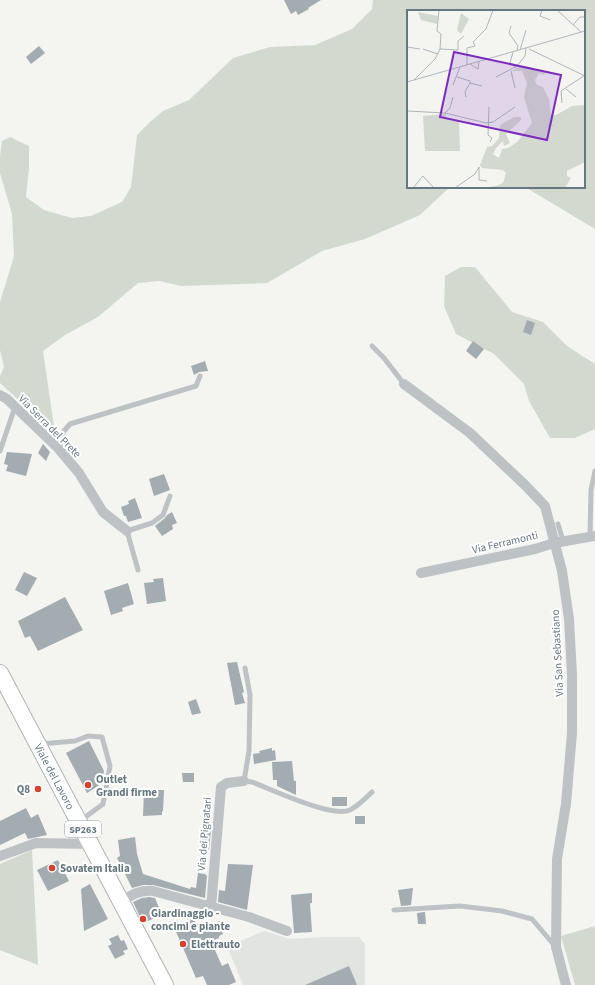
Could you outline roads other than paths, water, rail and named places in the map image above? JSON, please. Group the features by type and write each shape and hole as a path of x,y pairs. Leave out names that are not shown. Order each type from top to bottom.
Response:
{"main road":[{"name":"Viale del Lavoro","path":"0,673 122,901 165,985"}],"street":[{"name":"Via San Sebastiano","path":"404,384 470,433 525,484 545,506 558,542 569,619 572,675 572,733 566,804 557,859 556,947 566,985"},
{"name":"Via Serra del Prete","path":"0,395 15,407 58,448 79,473 103,512 126,531"},
{"name":"Via Ferramonti","path":"421,573 535,550 558,542 593,536"},
{"name":"Via dei Pignatari","path":"211,907 221,787 227,783 244,781"},
{"path":"0,856 36,843 91,844"},
{"path":"122,901 136,892 144,890 153,891 249,917 287,931"}],"lane":[{"path":"372,346 384,358 404,384"},
{"path":"58,448 64,431 70,424 196,386 200,376"},
{"path":"0,451 15,407"},
{"path":"593,536 591,490 595,471"},
{"path":"138,570 126,531 152,523 163,515 170,496"},
{"path":"558,524 558,542"},
{"path":"245,668 250,695 249,750 244,781 258,784 331,811 350,810 372,792"},
{"path":"38,744 75,741 88,736 102,737 110,766 102,804 79,822"},
{"path":"394,910 460,906 502,911 532,919 556,947"}],"place":[{"name":"Outlet Grandi firme","path":"88,785"},
{"name":"Q8","path":"38,789"},
{"name":"Sovatem Italia","path":"52,868"},
{"name":"Giardinaggio - concimi e piante","path":"143,919"},
{"name":"Elettrauto","path":"183,944"}]}
